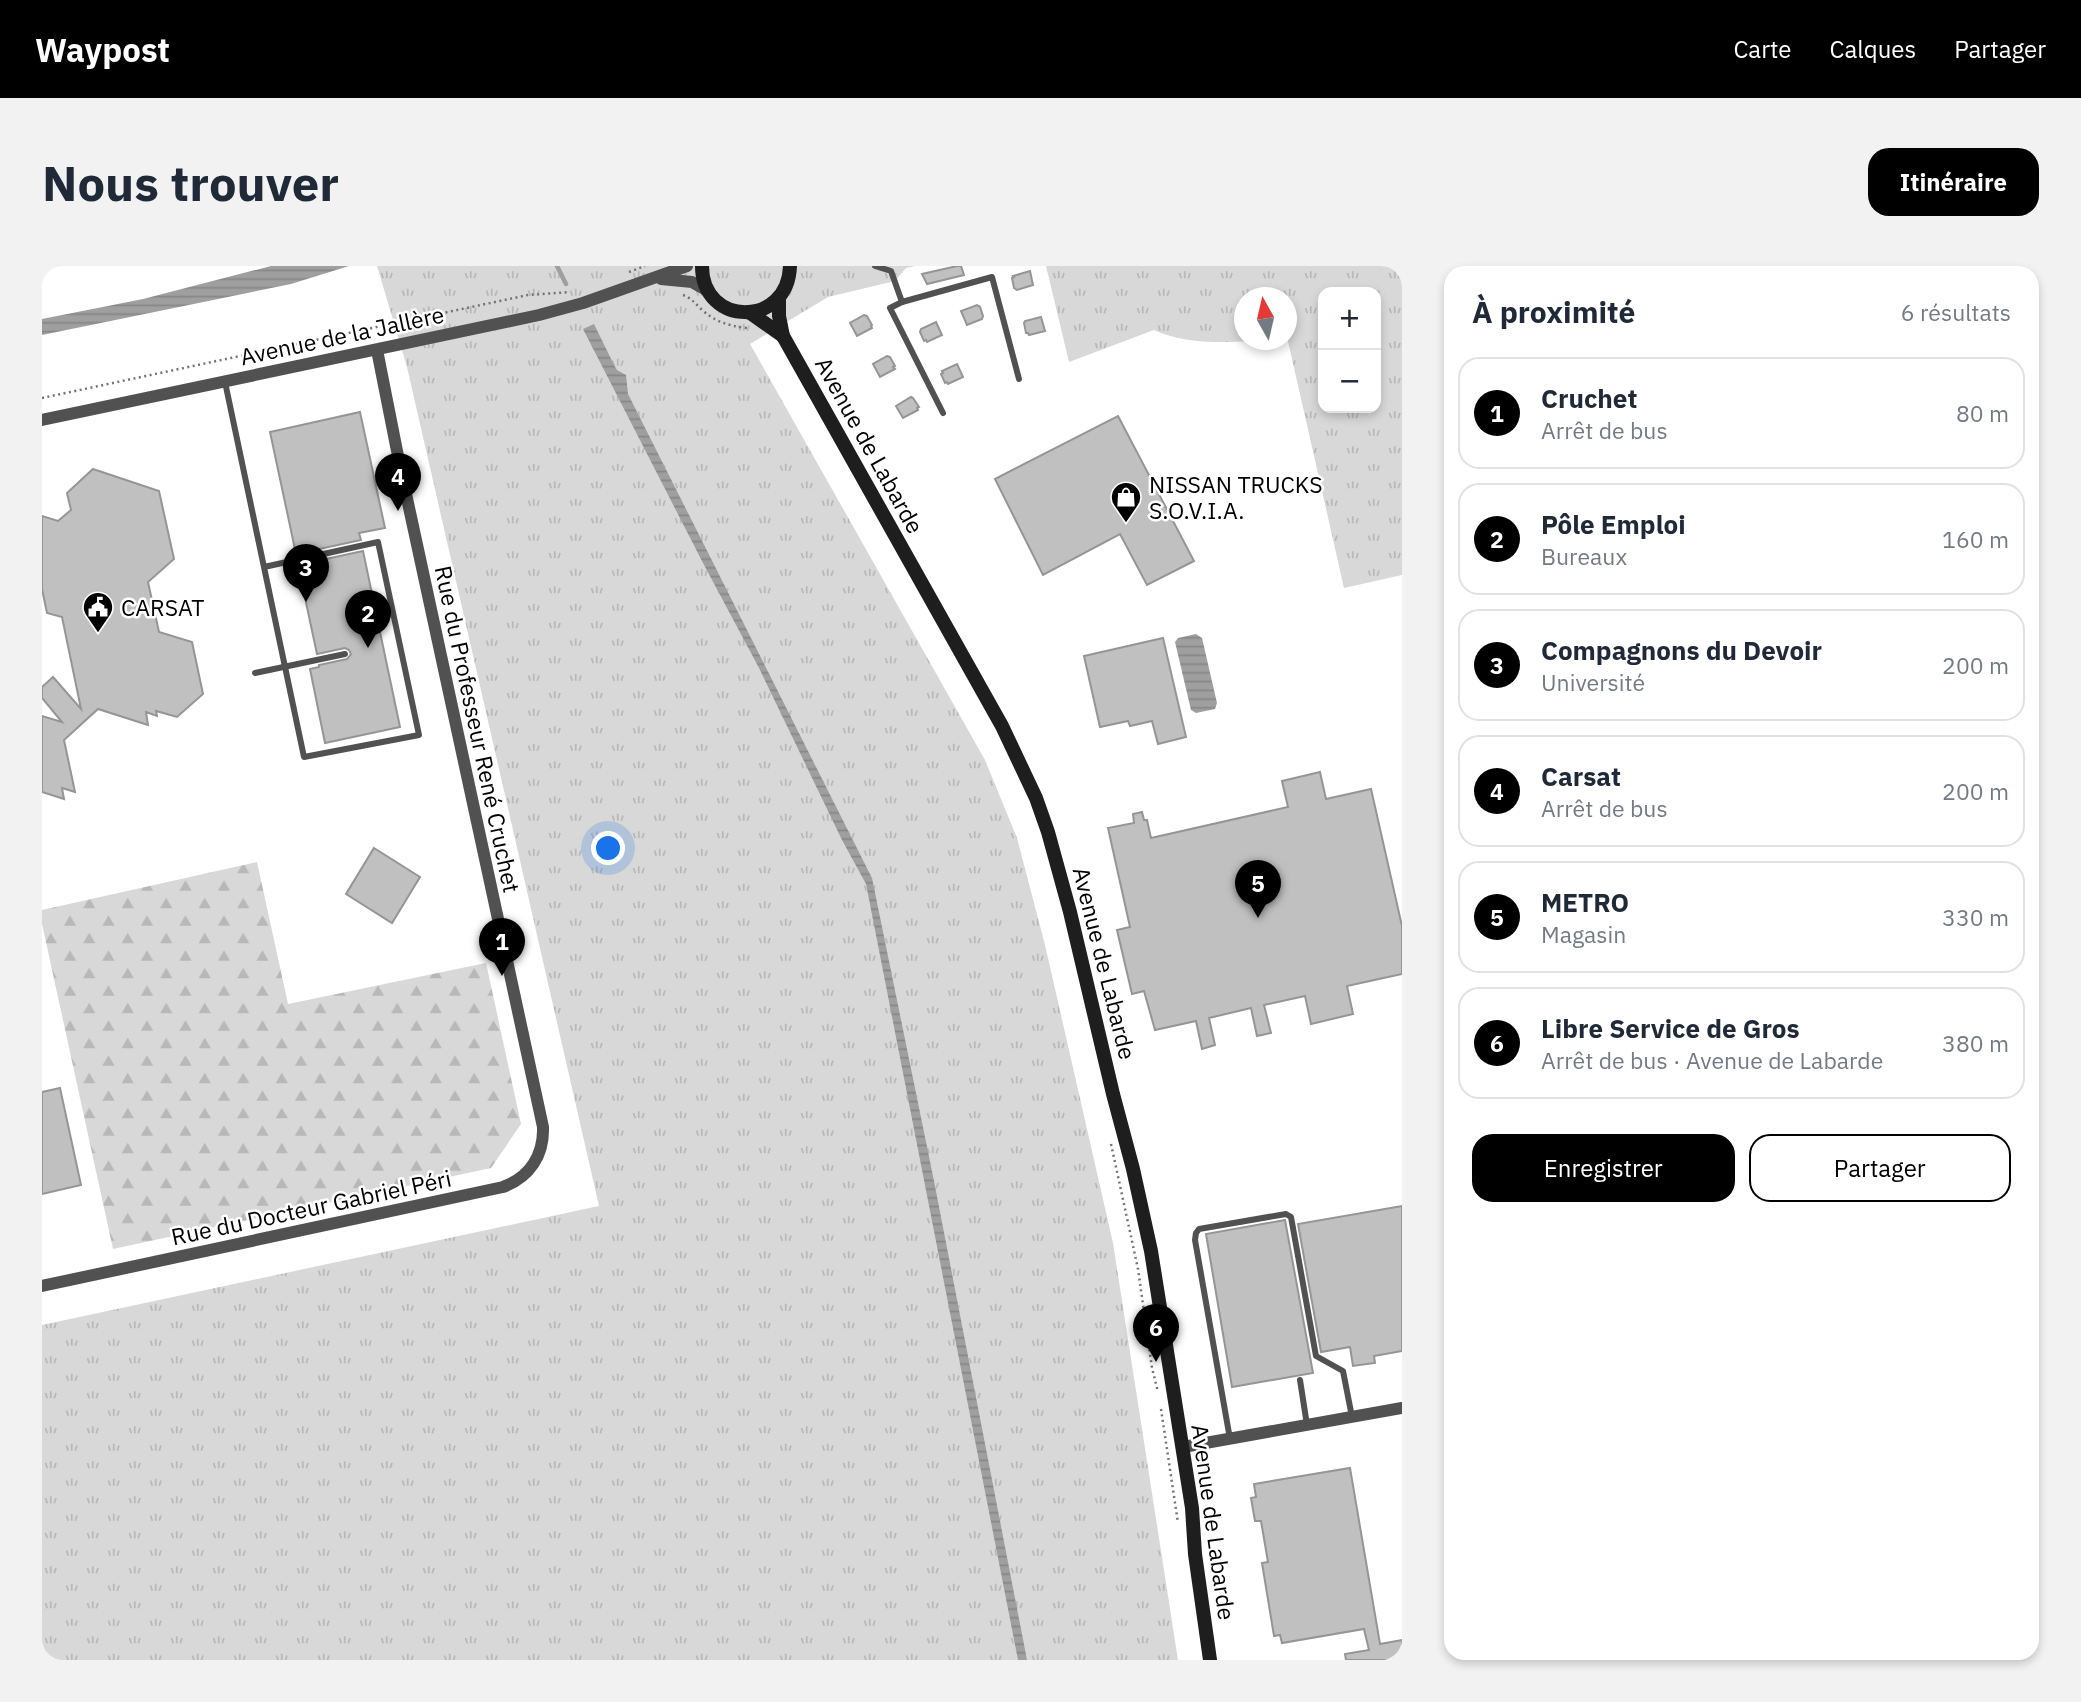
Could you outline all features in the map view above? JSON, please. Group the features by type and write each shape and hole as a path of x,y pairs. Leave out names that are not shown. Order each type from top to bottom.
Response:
{"main road":[{"path":"702,266 708,291"},
{"path":"749,313 765,308 779,298 787,284 790,266"},
{"name":"Avenue de Labarde","path":"708,291 714,299 730,310 749,313 783,336 1002,726 1037,798 1070,912 1151,1251 1192,1507 1195,1554 1210,1660"},
{"name":"Avenue de Labarde","path":"779,298 783,336"}],"street":[{"name":"Avenue de la Jallère","path":"42,420 539,315 583,303 687,266"},
{"name":"Avenue de la Jallère","path":"647,280 692,282 708,291"},
{"name":"Rue du Professeur René Cruchet","path":"377,350 541,1117"},
{"name":"Rue du Docteur Gabriel Péri","path":"42,1286 503,1187 522,1178 535,1163 542,1146 541,1117"},
{"path":"1183,1447 1402,1408"}],"lane":[{"path":"875,266 891,271 902,302"},
{"path":"943,413 890,308 902,302 992,277 1019,379"},
{"path":"225,382 264,568 304,757 419,735 378,542 264,568"},
{"path":"255,673 345,654"},
{"path":"1230,1439 1195,1240 1199,1229 1286,1214 1291,1217 1316,1356 1343,1371 1352,1417"},
{"path":"1300,1380 1307,1425"}],"path":[{"path":"623,274 645,266"},
{"path":"677,280 680,293 692,299 711,317 730,326 748,328"},
{"path":"42,398 528,295 579,290"},
{"path":"1108,1133 1138,1269 1158,1392"},
{"path":"1160,1404 1179,1533"}],"green space":[{"path":"377,266 915,266 906,268 895,281 828,297 750,344 985,760 1017,838 1045,945 1113,1243 1178,1660 42,1660 42,1325 599,1206 407,367"},
{"path":"1046,266 1402,266 1402,575 1344,588 1290,350 1297,350 1297,287 1234,287 1234,341 1193,341 1154,330 1069,362"},
{"path":"257,862 288,1004 486,963 521,1124 491,1168 113,1249 42,924 42,910"}],"shaded area":[{"path":"271,266 349,266 291,284 42,335 42,319 143,299"},
{"path":"594,324 617,370 626,375 628,394 872,878 1027,1660 1018,1660 866,884 759,668 583,329"},
{"path":"1196,634 1202,638 1217,703 1215,709 1196,713 1191,710 1175,642 1178,638"}],"building":[{"path":"961,266 964,275 927,284 922,274"},
{"path":"1030,271 1033,285 1017,290 1014,288 1013,276"},
{"path":"977,305 980,307 982,319 967,325 961,311"},
{"path":"864,315 872,328 857,336 850,323"},
{"path":"1041,317 1045,331 1029,335 1026,333 1025,321"},
{"path":"936,322 942,335 924,341 921,329"},
{"path":"887,356 895,369 880,377 873,364"},
{"path":"957,364 963,377 945,383 942,371"},
{"path":"911,397 919,407 918,410 903,418 896,406"},
{"path":"360,412 385,528 359,533 361,540 296,554 270,432"},
{"path":"1118,416 1194,561 1147,585 1120,534 1043,575 995,479"},
{"name":"CARSAT","path":"93,469 159,491 174,559 148,582 159,632 192,642 203,694 177,717 156,711 157,716 146,712 148,725 98,709 64,740 75,792 62,788 64,799 42,792 42,716 62,722 42,698 42,687 53,677 81,709 62,617 47,613 42,589 42,516 58,521 71,510 67,493"},
{"path":"363,551 400,727 325,743 310,669 347,659 351,654 345,648 317,654 298,565"},
{"path":"1163,638 1186,737 1158,744 1152,721 1130,726 1128,721 1100,727 1084,656"},
{"path":"1320,772 1326,799 1371,789 1402,926 1402,974 1347,986 1353,1014 1311,1024 1305,996 1264,1005 1271,1033 1257,1036 1251,1008 1209,1018 1215,1045 1202,1049 1196,1021 1155,1030 1144,991 1132,994 1117,930 1130,927 1108,828 1134,823 1133,814 1142,812 1144,820 1147,820 1151,838 1288,807 1282,781"},
{"path":"374,848 420,877 392,923 346,894"},
{"path":"60,1088 81,1185 42,1194 42,1092"},
{"path":"1402,1206 1402,1351 1374,1356 1375,1363 1353,1366 1350,1347 1321,1352 1298,1224"},
{"path":"1285,1220 1313,1373 1232,1387 1206,1234"},
{"path":"1350,1468 1380,1644 1402,1640 1402,1660 1346,1660 1345,1654 1369,1650 1364,1629 1282,1643 1280,1635 1274,1636 1262,1563 1268,1562 1261,1521 1255,1521 1251,1498 1256,1497 1254,1484"}],"waterway":[{"path":"557,266 566,284"}],"place":[{"name":"Carsat","path":"398,511"},
{"name":"NISSAN TRUCKS S.O.V.I.A.","path":"1126,524"},
{"name":"Compagnons du Devoir","path":"306,602"},
{"name":"CARSAT","path":"98,634"},
{"name":"Pôle Emploi","path":"368,648"},
{"name":"METRO","path":"1258,918"},
{"name":"Cruchet","path":"502,976"},
{"name":"Libre Service de Gros","path":"1156,1362"}]}
